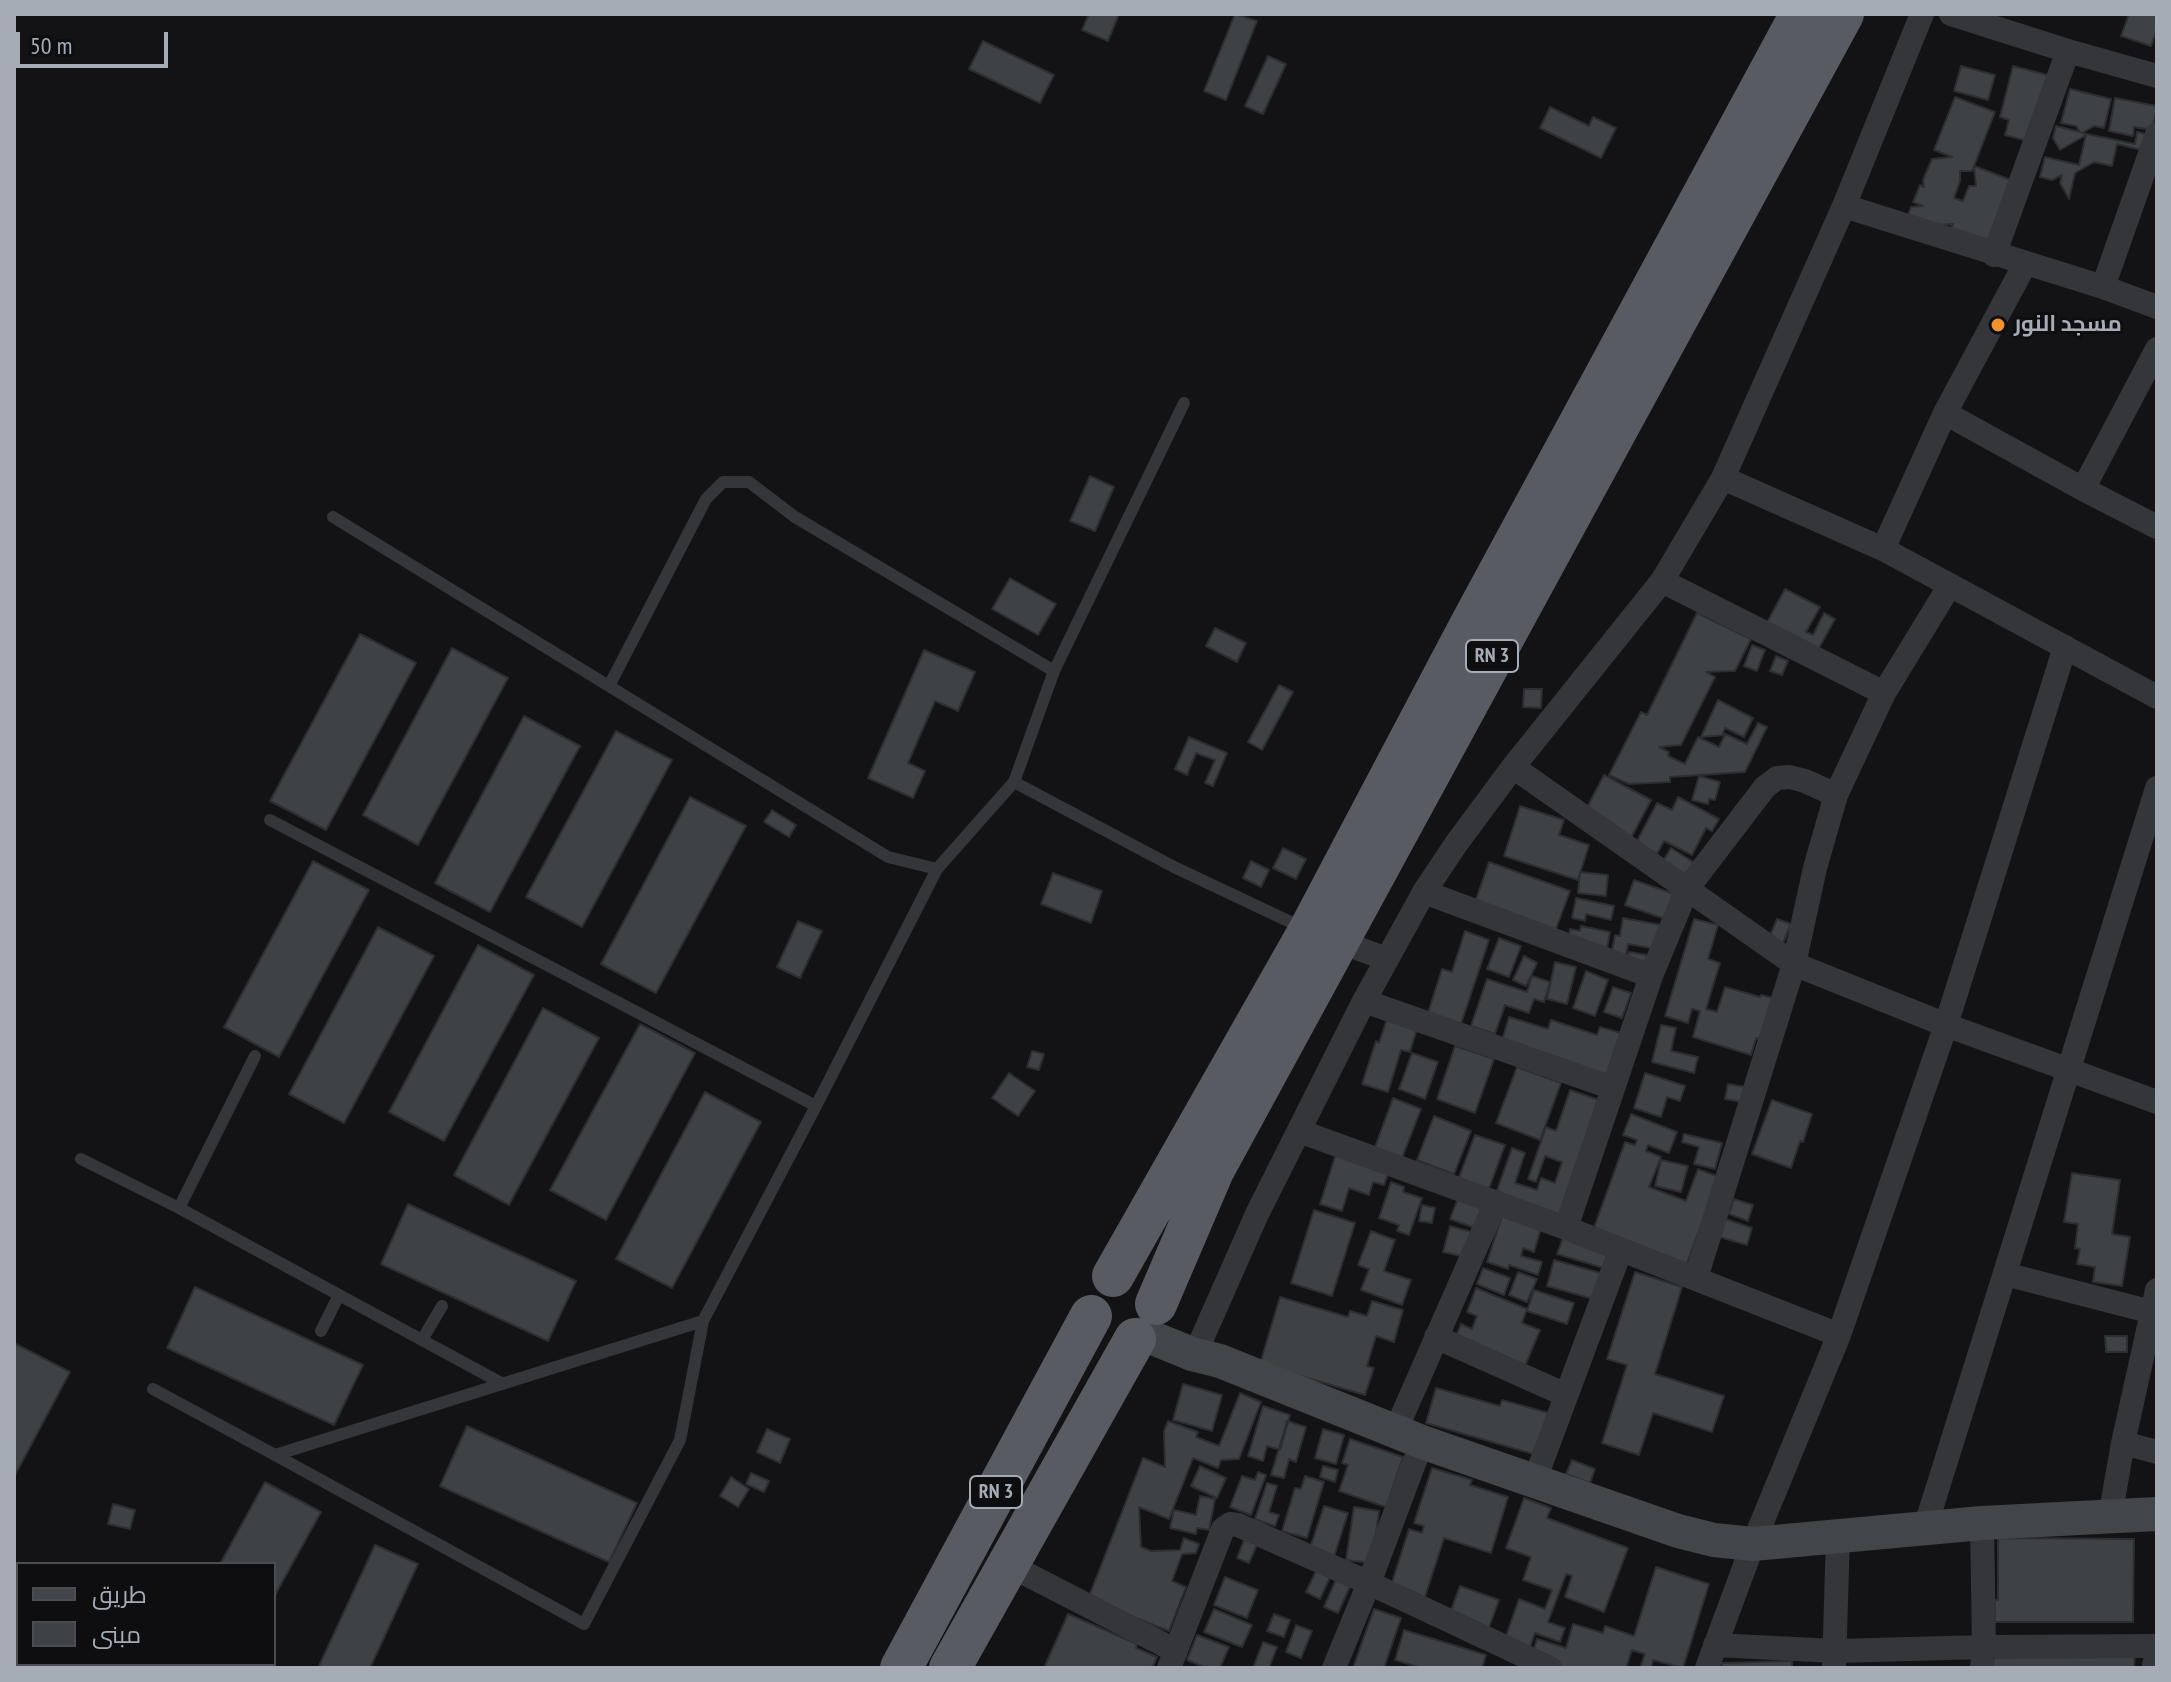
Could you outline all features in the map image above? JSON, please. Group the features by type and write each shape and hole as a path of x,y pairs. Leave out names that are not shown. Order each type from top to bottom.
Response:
{"highway":[{"name":"RN 3","path":"950,1668 1148,1322 1213,1171 1471,624 1801,14"},
{"name":"RN 3","path":"1113,1276 1323,936 1843,14"},
{"path":"1113,1276 1133,1276 1142,1280 1154,1295 1148,1322 1124,1341 1103,1334 1091,1316 1090,1306 1097,1287 1113,1276"},
{"name":"RN 3","path":"901,1668 1091,1316"}],"main road":[{"path":"1148,1322 1192,1354 1210,1352 1408,1437 1678,1531 1714,1540 1753,1544 1982,1523 2157,1514"}],"street":[{"path":"1210,1352 1257,1214 1364,1001 1424,892 1513,767 1662,581 1723,478 1844,206 1922,14"},
{"path":"1951,14 2157,76"},
{"path":"1994,255 2068,51"},
{"path":"2103,287 2157,134"},
{"path":"1844,206 2103,287 2157,307"},
{"path":"1883,549 1945,413 2025,264"},
{"path":"2083,489 2157,349"},
{"path":"1945,413 2157,527"},
{"path":"1723,478 1883,549 2157,697"},
{"path":"1662,581 1884,693"},
{"path":"1696,1278 1794,964 1815,868 1836,795 1884,693 1950,585"},
{"path":"2065,647 1946,1025 1839,1335 1753,1544 1711,1657 1834,1660 1983,1657 2157,1646"},
{"path":"1513,767 1794,964 1946,1025 2157,1102"},
{"path":"1566,1228 1651,976 1687,889 1765,787 1777,778 1805,781 1836,795"},
{"path":"1925,1528 2069,1068 2147,860 2157,788"},
{"path":"1424,892 1651,976"},
{"path":"1323,936 1387,959"},
{"path":"1364,1001 1613,1088"},
{"path":"1299,1131 1566,1228 1839,1335"},
{"path":"1334,1668 1369,1583 1436,1337 1496,1202"},
{"path":"1534,1482 1621,1249"},
{"path":"2005,1274 2154,1301 2110,1517"},
{"path":"1436,1337 1566,1395"},
{"path":"2123,1443 2157,1452"},
{"path":"2157,1514 2157,1521"},
{"path":"1982,1523 1983,1657"},
{"path":"1007,1564 1172,1659 1223,1529 1230,1524 1238,1525 1369,1583 1544,1667"},
{"path":"1834,1660 1838,1535"}],"lane":[{"path":"153,1389 584,1624 680,1440 703,1321 937,869 1014,782 1054,671 1184,403"},
{"path":"609,686 706,499 723,482 749,482 795,517 1054,671"},
{"path":"333,517 888,857 937,869"},
{"path":"1014,782 1174,867 1323,936"},
{"path":"270,820 816,1106"},
{"path":"179,1208 255,1056"},
{"path":"81,1159 179,1208 503,1384"},
{"path":"321,1331 339,1295"},
{"path":"422,1340 442,1306"},
{"path":"275,1455 703,1321"}],"building":[{"path":"1089,14 1119,14 1108,41 1082,30"},
{"path":"1235,14 1257,21 1226,100 1204,91"},
{"path":"2129,14 2157,16 2157,29 2151,46 2121,36"},
{"path":"983,41 1054,75 1040,103 969,69"},
{"path":"1268,56 1286,64 1263,114 1245,106"},
{"path":"1961,66 1995,75 1988,100 1954,91"},
{"path":"2013,66 2059,78 2028,141 2005,135 2009,120 2000,117"},
{"path":"2070,89 2111,99 2104,128 2094,126 2082,133 2135,144 2137,132 2150,135 2150,152 2117,144 2112,166 2094,162 2075,173 2069,199 2060,183 2062,175 2052,180 2040,177 2045,157 2079,165 2086,135 2060,150 2053,138 2056,126 2080,132 2076,126 2061,123"},
{"path":"1955,97 1995,112 1972,171 1960,171 1954,198 1963,201 1969,186 1976,186 1974,166 2019,183 1989,248 1949,233 1953,224 1903,227 1911,207 1923,206 1913,202 1920,185 1924,187 1923,180 1932,159 1952,157 1934,150"},
{"path":"2115,98 2157,106 2152,130 2134,127 2133,136 2109,131"},
{"path":"1550,107 1589,126 1593,117 1616,128 1601,158 1540,128"},
{"path":"1090,476 1114,487 1095,531 1070,521"},
{"path":"1010,578 1056,604 1038,635 992,609"},
{"path":"1785,589 1820,607 1806,632 1813,635 1824,613 1835,619 1814,657 1763,630"},
{"path":"1697,613 1751,639 1735,671 1706,672 1715,677 1681,745 1659,747 1669,752 1668,756 1685,764 1698,737 1719,747 1725,735 1701,737 1718,700 1753,718 1744,737 1725,728 1723,733 1747,744 1758,723 1767,727 1745,772 1670,777 1670,782 1629,784 1609,775 1641,712 1647,715"},
{"path":"1215,628 1246,643 1237,662 1206,646"},
{"path":"360,634 416,663 326,830 270,801"},
{"path":"1752,645 1765,650 1757,671 1744,666"},
{"path":"452,648 508,678 418,845 363,815"},
{"path":"924,650 975,672 958,711 935,701 908,763 925,771 913,798 868,778"},
{"path":"1776,656 1788,661 1782,675 1770,671"},
{"path":"1279,685 1293,692 1262,750 1248,742"},
{"path":"1524,689 1542,689 1541,708 1523,707"},
{"path":"524,716 580,746 490,912 435,883"},
{"path":"616,731 672,760 582,927 526,897"},
{"path":"1189,737 1227,753 1213,786 1205,783 1215,760 1196,753 1187,775 1175,769"},
{"path":"1604,775 1651,800 1630,840 1583,815"},
{"path":"1699,776 1720,782 1715,800 1709,799 1708,804 1692,800"},
{"path":"690,797 746,826 656,993 601,964"},
{"path":"1678,797 1719,819 1712,831 1706,828 1692,855 1664,841 1657,854 1636,843 1657,803 1672,810"},
{"path":"1520,806 1564,820 1559,835 1589,845 1578,880 1504,856"},
{"path":"772,810 796,825 789,837 764,822"},
{"path":"1283,848 1306,859 1296,879 1273,868"},
{"path":"1671,848 1698,865 1688,880 1661,864"},
{"path":"313,861 369,890 279,1057 224,1027"},
{"path":"1251,861 1269,870 1261,887 1243,878"},
{"path":"1489,862 1570,891 1553,937 1473,908"},
{"path":"1580,872 1608,875 1606,896 1578,893"},
{"path":"1053,873 1102,891 1091,923 1041,904"},
{"path":"1634,880 1674,894 1665,919 1625,905"},
{"path":"1576,898 1614,906 1611,920 1586,914 1585,921 1572,918"},
{"path":"1623,918 1661,925 1656,949 1628,944 1625,961 1629,952 1653,956 1650,974 1609,966 1615,935 1620,936"},
{"path":"1694,919 1718,925 1708,959 1720,963 1706,1009 1717,1012 1725,987 1773,998 1762,1040 1756,1038 1751,1055 1693,1037 1700,1011 1692,1009 1688,1023 1665,1016"},
{"path":"1777,919 1791,924 1783,943 1769,938"},
{"path":"798,921 822,931 800,978 777,967"},
{"path":"1581,926 1610,932 1606,954 1567,946 1570,929 1580,931"},
{"path":"378,927 434,956 344,1123 289,1094"},
{"path":"1465,931 1489,940 1461,1024 1428,1013 1442,969 1452,972"},
{"path":"1499,938 1521,946 1509,977 1487,969"},
{"path":"478,945 534,975 444,1141 389,1112"},
{"path":"1524,956 1537,963 1526,986 1513,980"},
{"path":"1555,962 1576,967 1567,1004 1547,999"},
{"path":"1586,971 1608,980 1595,1016 1573,1008"},
{"path":"1532,976 1550,982 1544,1002 1534,999 1529,1013 1505,1005 1495,1034 1471,1026 1487,979 1527,992"},
{"path":"1613,987 1631,993 1622,1018 1604,1012"},
{"path":"543,1008 599,1038 509,1205 454,1175"},
{"path":"1389,1013 1419,1022 1410,1052 1401,1050 1388,1092 1362,1084"},
{"path":"1509,1017 1548,1029 1551,1020 1597,1035 1600,1027 1621,1033 1613,1079 1501,1044"},
{"path":"640,1024 695,1053 606,1220 550,1190"},
{"path":"1661,1025 1676,1028 1671,1051 1698,1057 1694,1073 1652,1062"},
{"path":"1455,1046 1494,1059 1475,1113 1437,1099"},
{"path":"1032,1051 1044,1054 1039,1070 1027,1067"},
{"path":"1412,1053 1438,1062 1425,1099 1399,1089"},
{"path":"1517,1067 1561,1083 1540,1140 1496,1123"},
{"path":"1009,1073 1035,1091 1018,1116 992,1098"},
{"path":"1645,1073 1685,1086 1680,1101 1667,1097 1661,1117 1634,1108"},
{"path":"1728,1084 1745,1087 1742,1102 1725,1099"},
{"path":"1570,1090 1605,1102 1562,1216 1493,1202 1512,1148 1525,1153 1515,1183 1537,1190 1541,1178 1555,1183 1562,1162 1545,1156 1536,1182 1528,1179 1546,1127 1556,1131"},
{"path":"705,1092 761,1122 672,1288 616,1259"},
{"path":"1393,1098 1421,1109 1402,1158 1375,1147"},
{"path":"1772,1100 1812,1114 1791,1168 1752,1154"},
{"path":"1631,1114 1677,1132 1669,1153 1648,1145 1646,1151 1661,1157 1649,1187 1686,1201 1698,1169 1719,1177 1683,1274 1590,1239 1625,1142 1635,1145 1637,1140 1623,1135"},
{"path":"1434,1116 1471,1131 1454,1174 1417,1160"},
{"path":"1684,1134 1722,1143 1715,1169 1694,1164 1699,1147 1682,1142"},
{"path":"1475,1135 1505,1145 1488,1191 1458,1180"},
{"path":"1336,1154 1389,1171 1384,1185 1373,1182 1369,1195 1349,1188 1342,1211 1320,1204"},
{"path":"1661,1160 1688,1166 1681,1192 1655,1186"},
{"path":"2072,1173 2120,1180 2112,1234 2130,1237 2122,1286 2093,1282 2095,1267 2077,1264 2080,1249 2075,1248 2078,1224 2064,1222"},
{"path":"1391,1182 1404,1187 1403,1192 1422,1198 1409,1235 1397,1231 1399,1225 1379,1218"},
{"path":"1459,1196 1483,1204 1475,1228 1450,1219"},
{"path":"1734,1199 1753,1205 1748,1221 1729,1214"},
{"path":"408,1204 576,1281 548,1341 381,1264"},
{"path":"1422,1205 1435,1208 1432,1223 1419,1221"},
{"path":"1314,1210 1355,1223 1332,1296 1291,1283"},
{"path":"1502,1216 1541,1228 1534,1252 1523,1248 1521,1256 1542,1262 1538,1275 1509,1265 1508,1269 1487,1262"},
{"path":"1726,1219 1752,1228 1747,1245 1720,1237"},
{"path":"1450,1226 1472,1232 1466,1257 1443,1252"},
{"path":"1371,1231 1395,1240 1384,1271 1411,1280 1402,1305 1361,1290 1369,1269 1358,1265"},
{"path":"1564,1235 1613,1252 1607,1269 1557,1254"},
{"path":"1554,1260 1611,1276 1604,1302 1547,1286"},
{"path":"1483,1268 1510,1278 1504,1295 1477,1284"},
{"path":"1518,1272 1537,1279 1527,1302 1509,1295"},
{"path":"1635,1272 1682,1287 1655,1374 1724,1396 1712,1432 1653,1413 1639,1455 1602,1443 1627,1365 1607,1359"},
{"path":"195,1287 363,1365 334,1425 167,1348"},
{"path":"1476,1288 1527,1309 1522,1323 1540,1330 1523,1371 1449,1354 1461,1324 1472,1329 1477,1316 1467,1312"},
{"path":"1534,1290 1574,1303 1567,1324 1527,1311"},
{"path":"1280,1297 1348,1317 1350,1311 1367,1316 1372,1301 1403,1310 1394,1342 1376,1336 1367,1366 1374,1368 1365,1395 1260,1364"},
{"path":"2105,1336 2127,1336 2127,1352 2106,1352"},
{"path":"14,1343 70,1372 14,1477"},
{"path":"1183,1384 1222,1395 1212,1431 1173,1420"},
{"path":"1436,1388 1500,1406 1502,1400 1556,1415 1544,1457 1426,1423"},
{"path":"1240,1393 1261,1402 1239,1459 1221,1460 1218,1468 1193,1458 1169,1519 1139,1507 1141,1547 1151,1551 1180,1550 1184,1538 1199,1544 1196,1553 1182,1554 1172,1581 1186,1587 1169,1631 1088,1599 1143,1458 1165,1467 1164,1431 1168,1421 1198,1432 1196,1437 1219,1446"},
{"path":"1263,1406 1290,1415 1280,1450 1267,1446 1263,1461 1248,1456"},
{"path":"1287,1421 1306,1427 1296,1462 1289,1459 1284,1478 1271,1475"},
{"path":"467,1426 637,1503 609,1562 440,1486"},
{"path":"767,1429 790,1439 780,1463 757,1452"},
{"path":"1323,1429 1344,1435 1336,1464 1315,1458"},
{"path":"1350,1439 1403,1457 1386,1507 1339,1491 1348,1465 1342,1463"},
{"path":"1572,1460 1595,1469 1590,1483 1566,1474"},
{"path":"1200,1466 1226,1478 1217,1498 1191,1486"},
{"path":"1323,1466 1338,1470 1335,1482 1320,1477"},
{"path":"1432,1468 1472,1480 1470,1485 1508,1497 1491,1553 1444,1538 1423,1603 1389,1592 1409,1529 1422,1533 1424,1526 1414,1523"},
{"path":"1258,1472 1266,1475 1251,1515 1230,1507 1242,1476 1255,1480"},
{"path":"751,1473 769,1481 764,1492 746,1484"},
{"path":"1305,1476 1324,1482 1307,1538 1282,1531 1295,1488 1301,1489"},
{"path":"731,1477 749,1489 738,1507 720,1496"},
{"path":"265,1482 321,1512 276,1593 276,1562 221,1562"},
{"path":"1267,1483 1277,1486 1269,1512 1279,1515 1275,1526 1255,1519"},
{"path":"1200,1496 1215,1499 1209,1530 1197,1528 1196,1534 1170,1528 1174,1510 1196,1515"},
{"path":"1524,1498 1551,1508 1547,1518 1628,1548 1604,1612 1565,1597 1572,1576 1566,1574 1548,1622 1565,1628 1560,1642 1535,1633 1530,1647 1505,1639 1519,1599 1545,1609 1552,1590 1523,1580 1531,1557 1506,1548"},
{"path":"113,1504 135,1510 130,1529 108,1524"},
{"path":"1324,1506 1348,1513 1332,1563 1311,1545"},
{"path":"1354,1507 1379,1511 1372,1563 1346,1560"},
{"path":"1246,1535 1259,1540 1249,1563 1237,1558"},
{"path":"1998,1538 2134,1539 2133,1622 1995,1622"},
{"path":"375,1545 418,1564 370,1668 318,1668"},
{"path":"1318,1567 1332,1573 1320,1599 1306,1592"},
{"path":"1656,1567 1709,1584 1683,1668 1653,1660 1651,1668 1640,1668 1645,1654 1632,1650 1626,1668 1560,1668 1531,1659 1537,1639 1566,1648 1573,1624 1603,1633 1605,1626 1634,1636"},
{"path":"1338,1575 1352,1582 1338,1613 1324,1607"},
{"path":"1225,1577 1258,1590 1247,1618 1214,1605"},
{"path":"1460,1586 1499,1600 1488,1630 1449,1616"},
{"path":"1214,1609 1252,1625 1242,1647 1204,1632"},
{"path":"1374,1609 1401,1618 1384,1668 1353,1668"},
{"path":"1068,1614 1137,1644 1136,1648 1157,1657 1152,1668 1044,1668"},
{"path":"1274,1614 1290,1620 1284,1637 1267,1631"},
{"path":"1296,1625 1312,1631 1301,1658 1286,1652"},
{"path":"1404,1630 1486,1655 1482,1668 1422,1668 1395,1660"},
{"path":"1197,1635 1229,1647 1220,1668 1207,1668 1187,1660"},
{"path":"1263,1642 1277,1647 1269,1668 1253,1668"},
{"path":"1995,1644 2135,1651 2134,1668 1993,1668"},
{"path":"1792,1661 1792,1668 1722,1668 1722,1663"}],"place":[{"name":"مسجد النور","path":"1998,325"}]}
